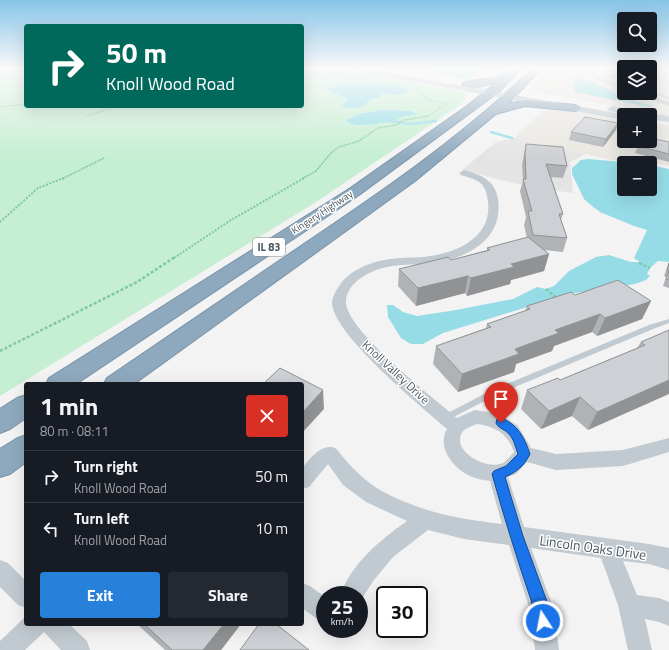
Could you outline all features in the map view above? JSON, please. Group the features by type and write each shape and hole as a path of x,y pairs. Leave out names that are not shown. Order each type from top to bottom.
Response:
{"highway":[{"path":"475,98 475,105"},
{"name":"Kingery Highway","path":"61,382 354,192 475,105 492,98"},
{"name":"Kingery Highway","path":"119,382 378,201 436,157 493,98"},
{"path":"494,98 514,105 525,103 575,108"},
{"path":"0,422 24,406"},
{"path":"0,466 24,448"}],"street":[{"path":"532,98 617,116"},
{"path":"552,98 617,110"},
{"path":"657,100 669,104"},
{"path":"657,117 669,119"},
{"path":"657,123 669,125"},
{"name":"Knoll Valley Drive","path":"450,422 368,348 346,321 339,304 342,288 355,277 370,268 393,262 430,260 453,255 471,246 483,235 492,222 494,210 493,195 487,182 483,178 464,173"},
{"path":"475,417 488,418 501,423 512,430 520,441 524,454 511,470 498,474 483,472 470,466 458,457 452,446 450,422 475,417"},
{"path":"524,454 556,462 623,458 669,445"},
{"name":"Lincoln Oaks Drive","path":"304,479 321,459 330,454 350,479 373,496 425,520 464,529 649,554 669,559"},
{"path":"498,474 516,536 541,607 547,650"},
{"path":"357,586 366,572 385,550 425,520"},
{"path":"608,549 630,605 640,650"},
{"path":"0,571 24,595"},
{"path":"304,596 316,605"},
{"path":"630,605 659,610 669,614"},
{"path":"8,650 33,626"},
{"path":"54,626 78,650"}],"lane":[{"path":"450,422 493,393 651,327 669,321"}],"path":[{"path":"0,350 137,282 231,220 316,171 332,152 339,147 360,141 378,128 398,124 404,120 427,118 446,104 426,98"},
{"path":"0,106 24,104"},
{"path":"87,116 111,108"},
{"path":"0,222 38,188 64,178 104,158"},
{"path":"639,263 650,268"},
{"path":"546,289 557,298"}],"shaded area":[{"path":"570,98 657,100 657,98 669,98 669,116 657,114 657,108 624,108"},
{"path":"569,109 617,117 617,148 657,148 657,124 669,126 669,166 657,164 657,156 617,156 617,161 514,138 544,110"},
{"path":"514,138 585,154 570,162 573,193 529,187 462,170 496,142"}],"green space":[{"path":"0,98 24,98 24,108 304,108 304,98 464,98 463,103 313,204 0,396"}],"water":[{"path":"346,98 374,98 371,99 362,107 349,108 342,106 348,99"},
{"path":"606,98 634,100 653,106 648,107"},
{"path":"383,110 411,111 417,114 396,118 398,120 396,123 390,122 356,125 346,120 359,114"},
{"path":"589,159 617,162 617,196 657,196 657,166 669,169 669,262 658,261 650,268 647,274 650,276 646,280 635,284 575,293 550,300 443,333 423,344 411,344 401,338 388,317 387,305 393,305 403,312 417,316 456,310 513,299 537,287 546,289 554,286 569,271 596,257 609,255 631,262 640,262 634,258 647,230 600,212 584,199 572,174 572,168 580,160"}],"building":[{"path":"585,117 617,123 606,139 571,132"},
{"path":"657,139 669,142 669,154 646,148 657,148"},
{"path":"526,144 563,147 567,166 546,164 563,214 559,214 567,238 533,235 528,211 532,211 523,179 526,179"},
{"path":"528,237 549,254 511,264 514,267 471,278 468,276 418,288 399,269 448,257 451,260 490,250 487,248"},
{"path":"669,271 669,280 666,279"},
{"path":"618,280 651,301 605,318 600,314 555,330 559,333 515,349 519,354 462,374 436,346 491,327 487,324 530,309 527,306 571,292 575,295"},
{"path":"669,330 669,380 597,412 580,397 549,411 527,390 558,378 560,380 645,345 641,342"},
{"path":"280,368 323,390 304,411 304,382 265,382"},
{"path":"146,626 222,626 203,650 172,650"},
{"path":"258,626 279,626 309,650 240,650"}],"waterway":[{"path":"397,122 410,124 436,121"},
{"path":"491,132 512,138"}],"route":[{"path":"501,423 512,430 520,441 524,454 511,470 498,474 516,536 541,607 543,621"}]}
